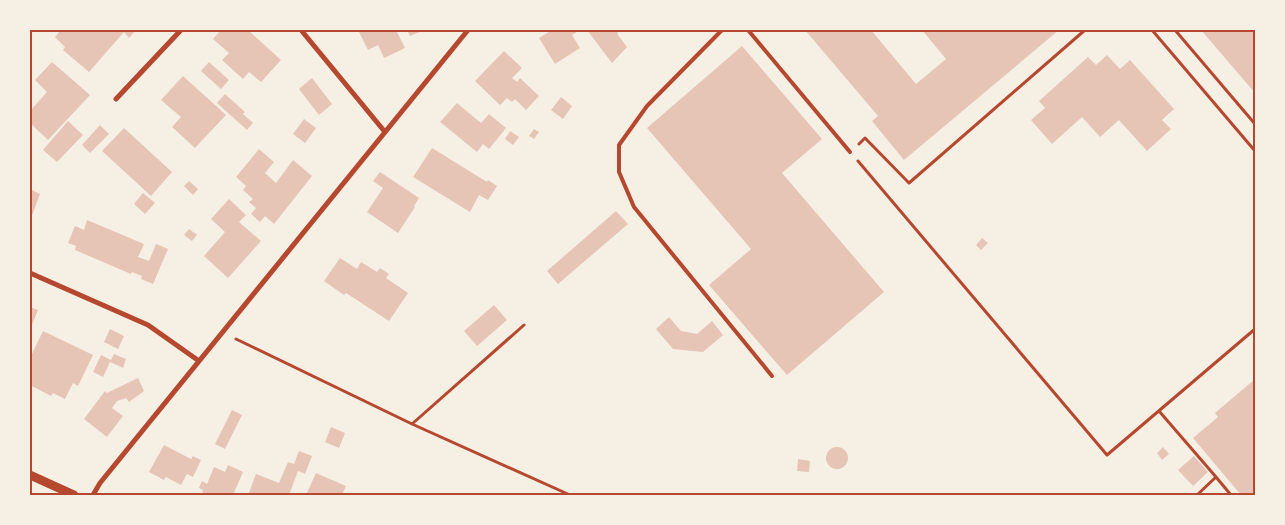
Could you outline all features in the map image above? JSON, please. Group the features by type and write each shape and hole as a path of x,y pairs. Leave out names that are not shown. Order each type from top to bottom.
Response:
{"street":[{"path":"116,99 181,30"},
{"path":"301,30 385,132"},
{"path":"93,495 100,483 468,30"},
{"path":"30,274 148,325 199,361"},
{"path":"30,475 74,495"}],"lane":[{"path":"722,30 642,114 619,146 619,172 634,207 772,376"},
{"path":"748,30 850,152"}],"path":[{"path":"1085,30 909,183 866,138 850,152 1107,455 1255,329"},
{"path":"1152,30 1255,152"},
{"path":"1174,30 1255,124"},
{"path":"412,424 524,325"},
{"path":"222,332 412,424 570,495"},
{"path":"1159,411 1231,495"},
{"path":"1197,495 1216,477"}],"building":[{"path":"61,30 136,30 129,38 124,32 89,72 63,50 65,47 55,37"},
{"path":"221,30 248,30 281,60 261,82 249,72 243,79 222,60 229,53 213,39"},
{"path":"358,30 396,30 405,48 384,58 378,45 368,50"},
{"path":"407,30 420,30 420,32 410,36"},
{"path":"552,30 580,30 572,35 580,48 555,64 539,38"},
{"path":"587,30 617,30 618,35 627,47 612,63"},
{"path":"805,30 871,30 916,84 946,59 922,30 1059,30 904,160 872,121 878,116"},
{"path":"1201,30 1255,30 1255,93"},
{"path":"742,46 822,139 782,173 884,292 787,375 709,285 751,249 647,128"},
{"path":"504,51 522,68 512,78 517,82 520,78 539,96 526,110 515,99 512,102 507,98 500,105 475,81"},
{"path":"1107,55 1120,69 1130,60 1174,109 1162,120 1171,129 1147,151 1119,120 1100,137 1082,117 1052,144 1031,120 1045,108 1039,101 1088,57 1096,65"},
{"path":"52,62 90,95 48,140 30,123 30,111 47,92 35,80"},
{"path":"209,62 229,80 221,89 201,71"},
{"path":"183,76 226,115 195,148 172,127 181,117 161,100"},
{"path":"312,78 332,104 319,115 299,89"},
{"path":"225,94 245,112 243,114 253,123 247,130 217,103"},
{"path":"561,97 572,106 563,119 551,110"},
{"path":"457,103 481,123 489,114 506,128 489,149 483,144 477,152 440,122"},
{"path":"304,119 316,128 305,143 293,134"},
{"path":"68,121 83,135 57,162 43,150"},
{"path":"100,125 109,134 90,153 82,145"},
{"path":"124,128 172,172 151,196 102,151"},
{"path":"534,129 539,132 534,139 529,136"},
{"path":"510,131 519,137 513,145 505,139"},
{"path":"432,148 487,182 488,180 497,186 488,200 479,195 470,212 413,177"},
{"path":"259,149 274,162 265,173 276,183 293,160 312,176 274,224 265,216 260,222 251,214 256,208 249,202 253,199 243,190 246,186 236,177"},
{"path":"380,172 419,198 398,233 367,212 383,188 373,181"},
{"path":"189,181 198,189 193,195 184,186"},
{"path":"30,189 40,194 30,221"},
{"path":"143,193 155,203 145,214 134,204"},
{"path":"229,199 246,215 239,222 261,241 228,278 204,256 225,232 211,219"},
{"path":"616,211 628,224 558,284 547,271"},
{"path":"87,220 144,244 138,257 149,261 156,244 168,249 153,284 141,279 142,276 132,272 131,274 75,250 76,246 68,243 75,226 84,230"},
{"path":"189,229 197,235 192,241 184,235"},
{"path":"982,238 988,243 981,250 976,245"},
{"path":"340,258 357,269 361,262 377,272 380,268 389,274 386,278 408,293 389,321 324,281"},
{"path":"494,305 507,320 477,346 464,331"},
{"path":"30,307 38,310 30,330"},
{"path":"669,317 681,331 697,334 712,321 723,335 703,352 673,349 656,329"},
{"path":"110,329 124,336 118,349 104,342"},
{"path":"43,331 93,355 78,386 73,383 65,399 53,393 51,396 30,385 30,358"},
{"path":"114,354 126,359 123,368 110,362 103,377 93,372 101,355 111,360"},
{"path":"138,378 144,391 129,402 126,398 117,401 112,408 123,416 107,437 84,419 105,391 107,393"},
{"path":"1255,379 1255,495 1241,495 1193,438 1218,417 1215,413"},
{"path":"232,410 242,415 225,449 215,444"},
{"path":"331,427 345,433 339,448 325,442"},
{"path":"164,445 191,459 193,456 201,460 193,477 187,474 181,485 166,477 164,480 149,472"},
{"path":"837,447 845,450 848,458 845,466 837,469 829,466 826,458 829,450"},
{"path":"1163,447 1169,454 1162,460 1157,453"},
{"path":"299,451 312,456 305,474 298,471 289,495 248,495 256,474 279,483 288,462 294,464"},
{"path":"1194,456 1208,472 1193,486 1178,470"},
{"path":"798,459 810,461 809,472 797,471"},
{"path":"228,465 243,472 233,495 202,494 203,490 199,488 202,481 207,484 214,467 225,472"},
{"path":"316,473 346,486 342,495 306,495"}]}
